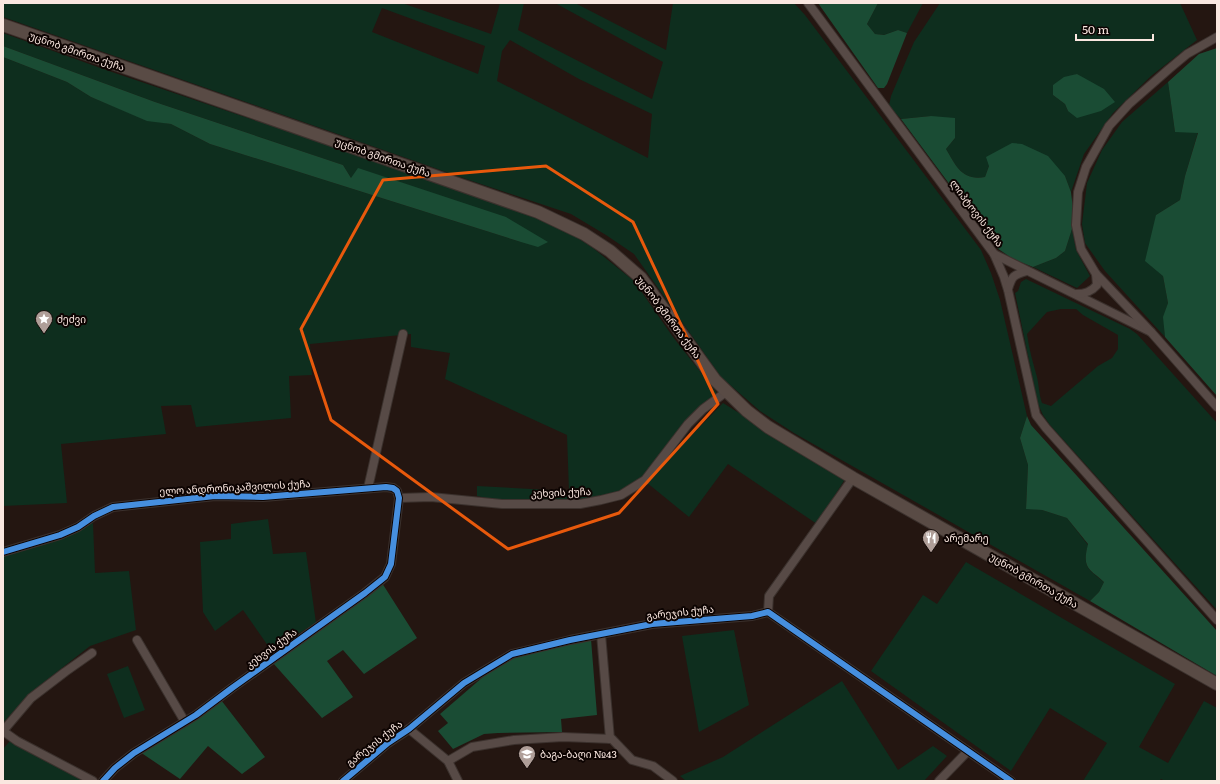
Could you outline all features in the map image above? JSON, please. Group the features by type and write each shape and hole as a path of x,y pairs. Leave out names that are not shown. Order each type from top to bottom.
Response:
{"main road":[{"name":"უცნობ გმირთა ქუჩა","path":"3,25 538,212 584,234 610,251 641,278 715,380 747,411 768,427 853,478 1217,684"}],"street":[{"name":"ლიპტოვის ქუჩა","path":"808,3 994,254 1151,332 1217,407"},
{"path":"1151,332 1096,274 1081,249 1076,225 1078,192 1086,167 1109,126 1129,104 1187,54 1217,37"},
{"path":"994,254 1008,290 1036,415 1217,620"},
{"path":"1008,290 1012,277 1027,271"},
{"path":"1075,294 1084,294 1092,290 1097,285 1096,274"},
{"path":"368,488 403,334"},
{"name":"კეხვის ქუჩა","path":"103,781 115,768 134,753 196,715 385,577 391,564 399,498 431,497 502,504 580,504 621,495 645,480 688,424 703,409 726,392"},
{"path":"853,478 769,596 768,612 1011,781"},
{"name":"ელო ანდრონიკაშვილის ქუჩა","path":"3,552 60,535 78,527 94,516 113,507 215,496 263,497 386,486 397,491 399,498"},
{"name":"გარეჯის ქუჩა","path":"343,781 388,743 409,729 464,683 512,654 570,640 652,624 752,616 768,612"},
{"path":"602,634 610,739"},
{"path":"137,640 185,722"},
{"path":"92,653 31,698 3,731 17,741 93,781"},
{"path":"409,729 448,761 458,781"},
{"path":"448,761 472,747 514,740 563,737 612,739 632,760 653,766 673,781"},
{"path":"939,781 968,751"}],"highlighted area":[{"path":"546,166 633,222 718,404 619,513 508,549 331,420 301,329 383,180"}],"green space":[{"path":"3,3 402,3 491,34 500,3 524,3 518,30 652,99 663,62 555,3 575,3 666,50 673,3 794,3 805,15 981,250 1000,300 1027,416 1020,438 1028,465 1026,508 1042,510 1067,518 1088,545 1086,552 1086,563 1088,567 1104,582 1099,592 1090,601 794,433 760,411 721,377 634,254 571,214 466,179 3,17","holes":["382,8 485,46 478,74 372,32","510,40 579,79 652,114 648,158 497,81 502,51"]},
{"path":"818,3 878,3 867,24 875,34 884,35 898,30 907,33 887,84 884,88 878,88"},
{"path":"878,3 923,3 907,33 898,30 884,35 875,34 867,24"},
{"path":"940,3 1180,3 1197,40 1151,76 1113,113 1084,154 1071,192 1065,176 989,166 985,177 971,177 961,171 946,149 955,138 931,116 901,119 889,106 891,96 914,42","holes":["1077,74 1087,81 1068,111 1065,104 1053,95 1053,85"]},
{"path":"3,33 106,70 511,207 570,233 593,248 634,281 673,337 717,393 643,477 622,490 601,497 583,499 496,500 477,496 477,486 569,491 567,435 445,379 450,353 411,347 411,334 310,344 312,375 289,376 291,418 196,427 191,405 161,406 166,434 61,444 67,503 3,506 3,57 67,82 91,97 147,120 171,124 210,144 521,242 351,178 343,165 155,102 3,46"},
{"path":"3,46 155,102 343,165 351,178 358,168 506,217 548,242 538,247 210,144 171,124 147,121 91,97 67,82 3,57"},
{"path":"1217,48 1217,396 1165,337 1163,317 1168,303 1163,276 1145,261 1156,215 1180,200 1185,176 1198,133 1175,132 1168,82 1199,54"},
{"path":"1077,74 1104,89 1115,102 1101,111 1077,118 1068,111 1065,104 1053,95 1053,85 1064,77"},
{"path":"1168,82 1175,132 1198,132 1185,176 1180,200 1156,215 1163,276 1168,303 1164,317 1165,337 1105,271 1085,243 1082,224 1087,183 1102,150 1122,122"},
{"path":"931,116 955,118 955,138 946,149 961,171 971,177 985,177 989,166 986,157 1012,143 1022,144 1048,156 1065,176 1071,192 1073,209 1072,229 1065,251 1056,258 1033,267 1013,259 997,248 901,119"},
{"path":"1072,229 1076,250 1090,276 1077,288 1033,267 1056,258 1065,251"},
{"path":"1026,279 1130,329 1137,334 1217,423 1217,610 1050,425 1043,415 1038,404 1015,293 1018,291 1021,282","holes":["1061,309 1076,309 1083,315 1118,335 1118,349 1112,358 1098,366 1051,406 1042,403 1027,334 1047,312"]},
{"path":"723,403 845,479 817,524 728,464 689,517 646,482"},
{"path":"1027,416 1031,425 1217,631 1217,676 1090,601 1099,592 1104,582 1090,570 1086,563 1088,544 1067,518 1042,510 1026,509 1028,465 1020,438"},
{"path":"268,519 273,554 306,552 316,623 271,650 243,610 215,631 203,612 200,542 231,539 231,524"},
{"path":"93,523 95,573 129,571 136,630 90,646 30,693 3,723 3,556 56,539"},
{"path":"966,562 1175,684 1139,747 1168,763 1204,701 1217,708 1217,781 1165,781 1161,779 1159,781 1083,781 1107,743 1050,708 1011,771 871,671 923,595 937,604"},
{"path":"382,583 417,638 364,674 343,650 327,661 353,697 322,718 273,663"},
{"path":"734,630 749,705 699,732 682,636"},
{"path":"591,639 597,715 561,719 562,732 484,734 453,749 438,731 448,723 440,714 491,670 513,657"},
{"path":"128,666 145,710 124,718 107,674"},
{"path":"842,681 898,770 933,746 947,756 924,781 686,781 680,776 723,757"},
{"path":"221,700 265,757 242,774 208,746 180,779 140,752 187,726"},
{"path":"10,741 84,781 3,781 3,749"}],"cycle path":[{"path":"3,552 60,535 78,527 94,516 113,507 215,496 263,497 386,487 393,488 397,491 399,498 391,564 385,577 196,715 134,753 115,768 103,781"},
{"path":"343,781 388,743 409,729 464,683 512,654 570,640 652,624 752,616 768,612 1011,781"}],"place":[{"name":"ძეძვი","path":"44,334"},
{"name":"არემარე","path":"931,553"},
{"name":"ბაგა-ბაღი №43","path":"527,769"}]}
